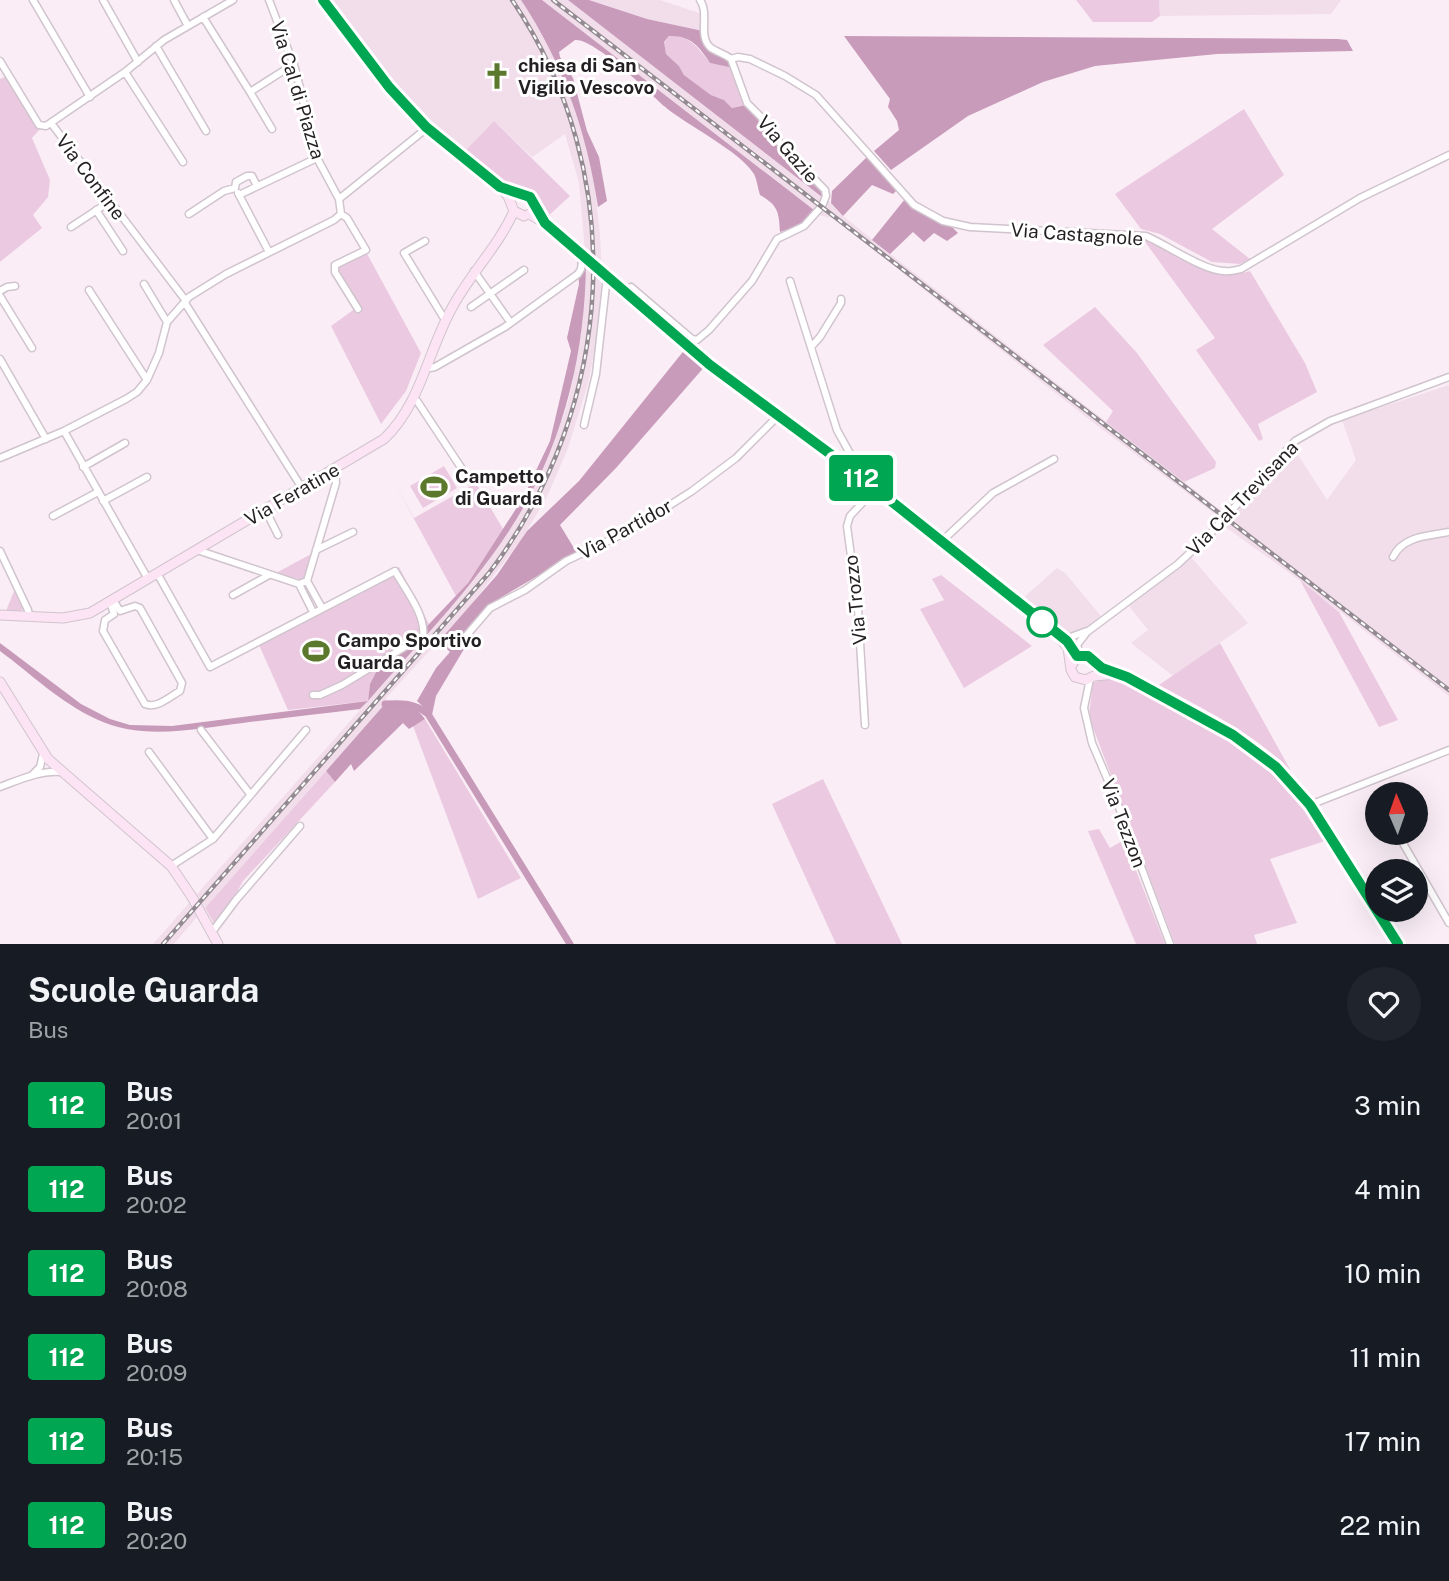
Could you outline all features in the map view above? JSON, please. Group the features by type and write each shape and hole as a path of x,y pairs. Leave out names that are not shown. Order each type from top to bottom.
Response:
{"street":[{"path":"33,0 90,97"},
{"path":"103,0 138,62"},
{"path":"174,0 188,26"},
{"path":"51,124 125,72 156,46 223,2 233,0"},
{"name":"Via Cal di Piazza","path":"269,0 294,64 317,158 339,199 341,214 347,218 366,250 335,265 335,272 358,309"},
{"path":"323,0 389,87 427,128 500,187 513,208 545,223 583,254 578,274 522,316 452,358 431,369 425,369"},
{"path":"700,0 705,9 705,40 709,46 731,59"},
{"path":"203,17 272,129"},
{"path":"156,46 206,131"},
{"name":"Via Castagnole","path":"731,59 750,59 816,95 915,205 935,217 956,225 1146,236 1223,272 1241,269 1360,198 1449,155"},
{"name":"Via Gazie","path":"626,291 631,287 692,339 697,340 752,281 777,239 804,226 825,201 825,190 782,146 747,103 731,59"},
{"name":"Via Confine","path":"0,61 38,125 43,127 51,124 186,302 302,488"},
{"path":"250,92 294,64"},
{"path":"125,72 183,162"},
{"path":"339,199 427,128"},
{"path":"189,214 224,191 237,192 257,186 317,158"},
{"path":"257,186 251,176 236,182 237,192 269,252"},
{"path":"500,187 530,197 545,223"},
{"path":"513,208 515,198 522,194"},
{"path":"71,227 109,202"},
{"path":"526,215 534,204"},
{"name":"Via Feratine","path":"0,615 80,616 112,601 384,439 414,399 445,320 474,271 506,228 513,208"},
{"path":"96,210 123,251"},
{"path":"0,458 64,431 126,399 147,380 159,353 167,322 193,294 341,214"},
{"name":"Via Feratine","path":"506,228 526,215"},
{"path":"425,241 404,253 445,320"},
{"path":"471,307 524,270"},
{"path":"474,271 508,319"},
{"path":"584,425 596,374 606,285 610,277 710,365 852,470 1073,646 1079,656 1094,660"},
{"path":"790,281 837,430 853,459 852,470"},
{"path":"144,284 167,322"},
{"path":"15,286 7,287 0,294 32,348"},
{"path":"89,290 147,380"},
{"path":"811,347 820,337 841,299"},
{"path":"0,359 46,439"},
{"name":"Via Cal Trevisana","path":"1088,631 1178,564 1210,534 1295,441 1329,421 1449,377"},
{"path":"414,399 470,481"},
{"name":"Via Partidor","path":"466,636 490,608 525,590 566,561 631,530 692,491 736,458 775,419 780,418"},
{"path":"64,431 97,492 210,667 395,571 421,618 423,636 342,685 320,695 313,695"},
{"path":"83,467 125,443"},
{"path":"942,542 993,492 1054,459"},
{"path":"322,608 307,581 336,483 335,469"},
{"path":"103,501 147,477"},
{"name":"Via Trozzo","path":"865,481 863,502 850,516 847,526 858,609 865,725"},
{"path":"53,516 97,492"},
{"path":"265,509 278,535"},
{"path":"316,550 353,532"},
{"path":"1393,557 1400,546 1408,541 1449,532"},
{"path":"195,550 299,584 307,581"},
{"path":"0,551 29,610 29,616"},
{"path":"233,595 269,575"},
{"path":"299,584 313,612"},
{"path":"112,601 120,611 135,606 140,608 182,683 180,691 158,704 145,704 103,631 105,620 114,614 112,601"},
{"path":"1056,634 1068,638 1088,631"},
{"path":"1071,666 1079,656 1077,646 1088,631"},
{"path":"1088,631 1082,648 1094,660 1177,704 1256,751 1276,767 1310,805 1398,944"},
{"path":"1056,634 1068,648 1075,677 1082,680 1117,674"},
{"path":"1092,678 1097,669 1094,660"},
{"name":"Via Tezzon","path":"1075,677 1080,684 1092,743 1171,944"},
{"name":"Via Tezzon","path":"1084,700 1092,678"},
{"path":"0,682 43,751 61,772 171,866 218,944"},
{"path":"201,730 250,794"},
{"path":"171,866 213,839 306,730"},
{"path":"1310,805 1449,750"},
{"path":"32,776 40,767 43,751"},
{"path":"149,752 213,839"},
{"path":"0,788 32,776 61,772"},
{"path":"212,932 244,890 300,826"},
{"path":"1404,845 1449,923"}],"shaded area":[{"path":"331,0 521,0 545,39 568,89 594,180 602,276 596,343 588,384 568,448 547,497 520,542 467,610 386,698 384,705 205,908 197,894 368,701 485,565 507,534 544,466 567,406 573,380 586,263 579,183 565,134 532,157 494,121 464,152 434,126 397,86"},
{"path":"521,0 542,0 814,210 800,225 780,232 776,210 771,202 760,195 754,174 747,165 664,106 608,56 584,42 575,40 559,52 573,78 587,131 599,157 607,201 598,207 587,152 571,99 549,49"},
{"path":"542,0 568,0 831,203 843,216 903,264 1224,513 1219,517 1095,424 833,218 822,216"},
{"path":"568,0 589,0 647,19 703,31 703,38 729,59 733,68 710,63 698,47 683,37 669,36 664,42 666,54 684,75 711,95 724,100 732,108 746,105 798,168 821,191 822,197"},
{"path":"589,0 660,0 705,15 703,31 647,19"},
{"path":"1076,0 1159,0 1160,16 1152,22 1093,22"},
{"path":"1159,0 1341,0 1331,14 1160,16"},
{"path":"682,35 697,47 710,63 733,68 746,105 732,108 684,75 666,54 664,43 669,36"},
{"path":"844,36 1338,39 1347,40 1353,51 1217,54 1095,66 1043,82 968,116 891,170 874,151 899,130 888,107 890,99"},
{"path":"9,75 40,129 32,138 50,180 48,197 33,215 42,228 0,262 0,79"},
{"path":"1244,109 1284,175 1212,229 1250,259 1240,264 1212,262 1160,234 1141,229 1115,194"},
{"path":"494,121 570,196 546,218 540,198 533,190 510,186 464,152"},
{"path":"867,157 897,190 893,194 872,185 843,216 831,203 832,191"},
{"path":"905,199 958,233 947,241 934,233 924,242 913,232 890,254 872,240"},
{"path":"1143,239 1195,264 1221,273 1250,271 1305,363 1317,392 1258,424 1263,439 1259,441 1196,350 1215,338"},
{"path":"365,250 421,353 406,391 381,424 331,326 356,308 330,263"},
{"path":"577,255 586,263 581,334 566,404 542,471 507,534 475,578 368,701 370,684 377,670 393,662 468,583 523,498 550,441 571,351 567,338 579,284"},
{"path":"1095,307 1137,353 1216,462 1215,468 1184,482 1106,422 1113,411 1043,345"},
{"path":"686,348 706,365 616,468 560,525 577,553 500,598 468,635 470,639 436,696 432,715 417,701 436,668 450,652 439,641 497,575 527,531 579,481"},
{"path":"1449,385 1449,696 1299,580 1224,526 1293,447 1327,500 1356,460 1342,420"},
{"name":"Campetto di Guarda","path":"444,466 457,488 423,508 410,486"},
{"path":"476,483 503,529 468,583 456,596 395,484 414,518"},
{"path":"313,553 303,580 276,573"},
{"path":"1191,557 1248,623 1173,676 1131,643 1148,630 1129,606"},
{"path":"399,567 429,624 393,662 377,670 370,684 368,701 288,710 259,645"},
{"path":"1057,568 1065,573 1101,616 1074,638 1022,599"},
{"path":"941,575 1032,646 964,688 920,609 944,600 932,579"},
{"path":"1300,580 1339,612 1398,720 1379,727"},
{"path":"14,591 23,608 21,612 6,611"},
{"path":"0,643 81,704 110,719 130,725 172,726 368,701 360,709 206,728 150,732 131,730 96,719 71,705 0,651"},
{"path":"1220,643 1291,771 1277,757 1245,734 1159,685"},
{"path":"1102,679 1117,679 1243,745 1280,775 1307,806 1328,840 1270,859 1297,923 1254,935 1257,944 1175,944 1089,715 1093,683"},
{"path":"384,705 412,708 425,719 409,729 403,723 354,771 351,764 335,782 326,771"},
{"path":"425,719 521,878 478,899 413,726"},
{"path":"326,771 335,782 243,881 232,901 214,923 205,908"},
{"path":"823,779 902,944 836,944 772,804"},
{"path":"1099,829 1110,848 1124,840 1165,944 1136,944 1088,831"},
{"path":"189,903 197,917 174,944 153,944"}],"waterway":[{"path":"385,704 408,704 428,714 570,944"}],"tunnel":[{"path":"583,254 610,277"}],"railway":[{"path":"163,944 489,573 531,508 563,438 583,364 593,290 591,214 576,140 550,68 512,0"},
{"path":"553,0 1449,690"}],"bus line":[{"name":"112","path":"323,0 389,87 426,127 500,187 530,197 545,223 710,365 852,470 1067,641 1073,646 1077,656 1091,657 1102,668 1127,677 1233,735 1276,767 1310,805 1398,944"}],"place":[{"name":"chiesa di San Vigilio Vescovo","path":"497,76"},
{"name":"Campetto di Guarda","path":"434,487"},
{"name":"Campo Sportivo Guarda","path":"316,651"}]}
